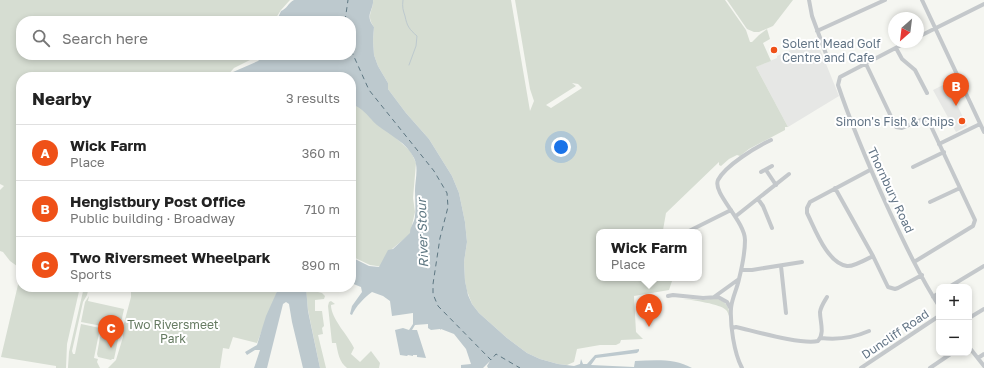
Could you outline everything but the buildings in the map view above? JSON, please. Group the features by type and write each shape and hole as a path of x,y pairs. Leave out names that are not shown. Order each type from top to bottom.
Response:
{"street":[{"path":"809,0 810,9 817,31 829,62"},
{"path":"870,0 873,6"},
{"path":"817,31 886,0"},
{"path":"922,0 984,132"},
{"path":"924,34 984,4"},
{"path":"914,262 973,226 975,220 929,122 923,119 902,128 896,127 866,64 896,48 902,59 915,70 927,93"},
{"name":"Thornbury Road","path":"866,64 840,77 838,83 840,91 870,170 914,262 936,302"},
{"path":"939,144 980,124"},
{"path":"742,368 736,352 732,328 731,309 741,270 745,239 736,216 719,192 717,186 718,180 731,164 771,140"},
{"path":"914,167 944,152"},
{"path":"772,166 764,171 776,185"},
{"path":"870,170 810,202 807,208 807,213 824,251 833,258 847,266 851,266 873,256"},
{"path":"736,216 789,174"},
{"path":"835,188 873,256 886,284 891,288 898,288 922,275"},
{"path":"930,202 960,188"},
{"path":"758,199 763,206 772,228"},
{"path":"693,229 731,210"},
{"path":"741,270 752,270 802,262"},
{"path":"781,266 786,313"},
{"path":"954,284 984,266"},
{"path":"714,297 739,279"},
{"path":"668,296 673,295 703,298 714,297 724,300 731,309"},
{"path":"821,338 820,312 821,307 827,297"},
{"path":"972,316 984,309"},
{"name":"Duncliff Road","path":"861,368 936,318"},
{"path":"732,328 736,327 798,340 815,342 821,338 850,338 869,331"},
{"path":"972,351 984,366"},
{"path":"978,358 984,354"},
{"path":"930,368 948,356"}],"shaded area":[{"path":"816,39 839,96 788,127 756,67"},
{"path":"947,83 967,126 956,132 933,90"}],"green space":[{"path":"0,0 290,0 277,16 16,16 16,60 250,60 234,68 230,72 16,72 16,265 10,261 3,252 0,251 0,190 4,186 0,184"},
{"path":"373,0 511,0 530,111 534,101 530,89 515,0 725,0 746,30 750,42 752,42 767,29 770,39 763,43 771,61 756,67 788,127 785,127 785,130 749,149 740,156 737,155 729,159 721,166 719,165 719,162 666,213 663,229 596,229 596,281 672,281 669,290 634,296 636,332 643,339 621,340 620,343 616,345 600,345 577,349 574,362 567,365 558,364 540,359 527,353 507,338 479,313 472,304 465,281 464,262 467,242 465,222 459,193 452,176 429,139 406,113 388,89 388,83 378,66 374,55 374,27 371,23 370,16","holes":["572,83 578,84 582,88 551,108 546,105 576,86"]},
{"path":"727,0 793,0 773,26 759,32 754,32 747,29"},
{"path":"356,104 411,152 416,163 413,198 415,212 410,234 392,249 384,267 370,265 356,258"},
{"path":"16,292 79,292 67,344 66,368 56,368 56,366 1,357"},
{"path":"83,292 88,292 83,302 72,351 73,354 75,354 81,324 100,328 94,358 98,359 97,362 100,368 68,368 69,352"},
{"name":"Two Riversmeet Park","path":"131,292 277,292 257,343 233,337 229,349 223,348 220,368 108,368 116,360 123,337 122,331"},
{"path":"306,292 318,292 325,296 324,299 315,300 315,311 322,311 324,326 322,328 323,334 318,335 326,368 320,368 308,310"},
{"path":"89,296 88,301 124,309 114,359 111,360 98,357 97,354 102,326 81,322 85,302"},
{"path":"715,298 726,304 729,309 729,316 726,310 718,306 683,299 706,300"},
{"path":"331,301 335,304 331,305 334,316 354,348 351,354 360,362 371,351 380,363 379,368 347,368 342,363 336,343 332,343 328,306 329,302"}],"water":[{"name":"River Stour","path":"294,0 373,0 370,19 374,27 374,55 378,66 388,83 388,89 406,113 429,139 452,176 459,193 465,222 467,242 464,262 465,281 468,295 472,304 479,313 507,338 527,353 540,359 558,364 574,366 580,364 581,359 583,364 587,364 595,355 639,349 637,353 596,358 591,365 634,367 635,361 657,360 672,361 692,368 488,368 487,366 490,361 483,368 461,368 461,365 471,364 466,349 454,334 441,329 431,330 428,328 428,324 415,325 412,330 417,330 426,358 417,357 417,355 400,355 395,330 403,328 409,330 413,324 413,313 392,316 390,301 383,296 372,292 360,302 352,315 350,314 352,306 362,292 361,287 356,285 356,260 369,266 379,267 388,250 393,249 410,233 415,218 416,166 414,158 403,144 377,125 362,110 356,106 356,72 233,72 259,60 356,60 356,16 279,16 281,11"},
{"path":"277,292 306,292 308,311 320,368 303,368 289,304 286,302 283,304 267,368 254,368 260,350 255,350 247,355 245,352 257,345 266,316"}],"waterway":[{"path":"403,0 403,8 408,25 417,36 416,46 409,65"}],"ferry route":[{"path":"346,16 348,0"},
{"path":"356,60 369,90 434,171 447,193 448,207 440,238 433,284 433,294 438,306 491,360 496,354 520,368"}],"place":[{"name":"Solent Mead Golf Centre and Cafe","path":"774,50"},
{"name":"Hengistbury Post Office","path":"956,106"},
{"name":"Simon's Fish & Chips","path":"962,121"},
{"name":"Wick Farm","path":"649,327"},
{"name":"Two Riversmeet Wheelpark","path":"111,348"}]}
